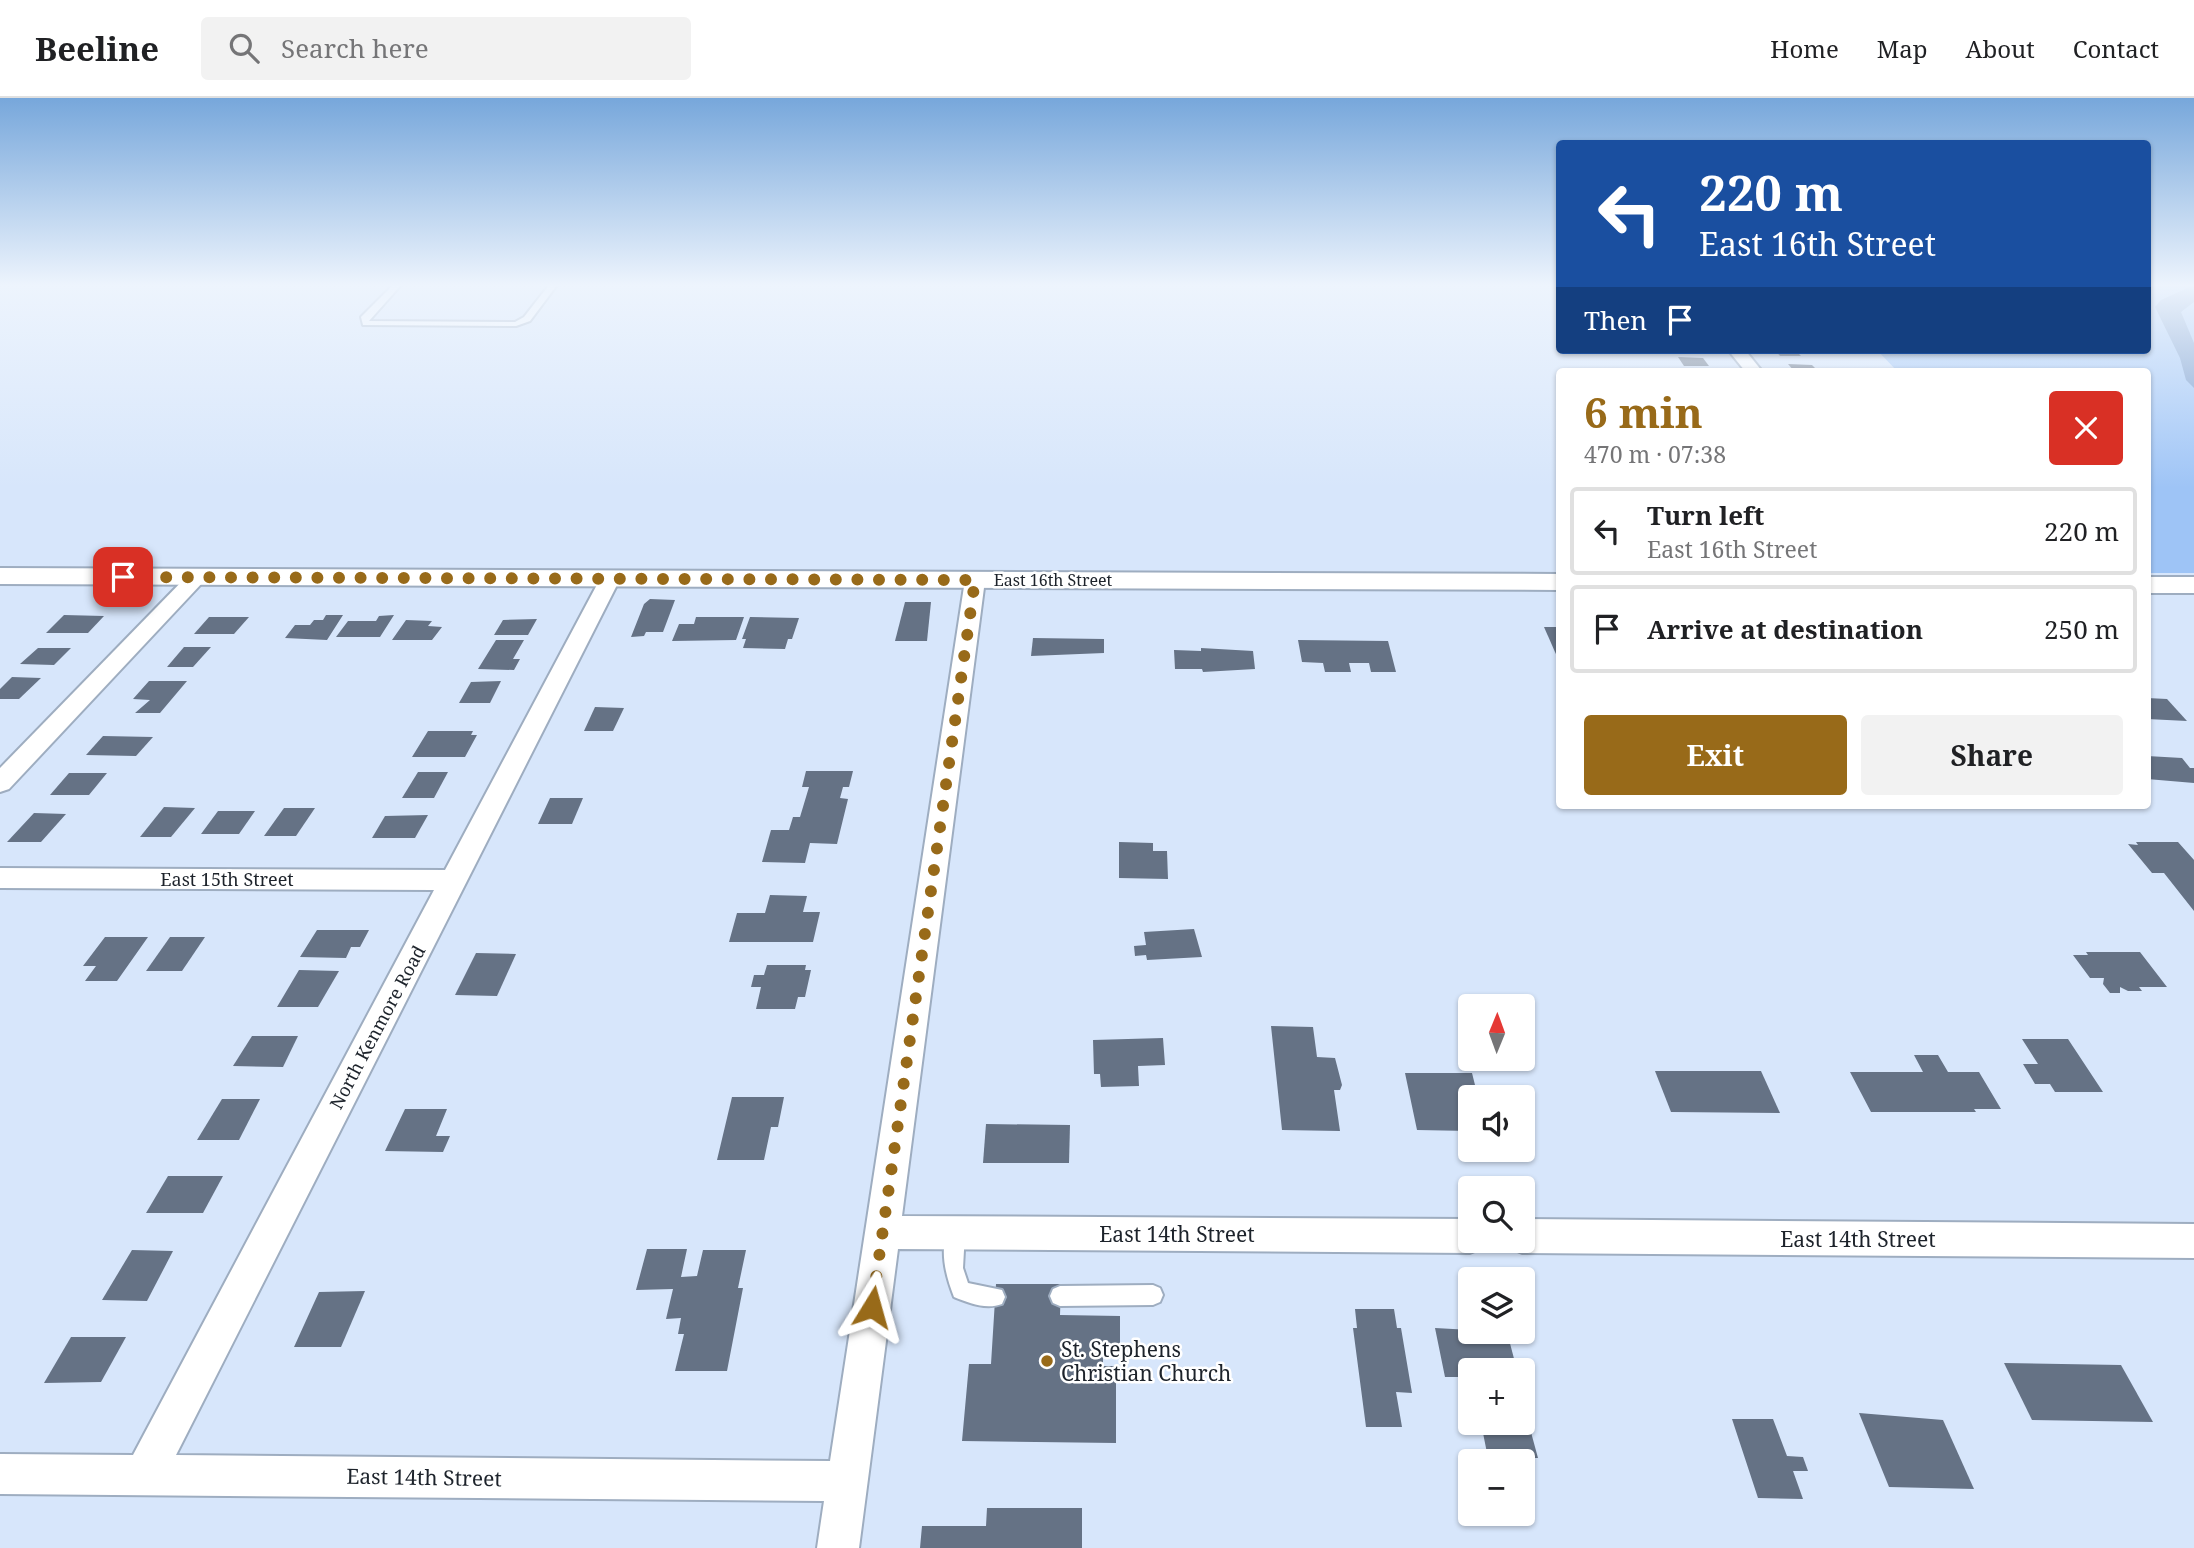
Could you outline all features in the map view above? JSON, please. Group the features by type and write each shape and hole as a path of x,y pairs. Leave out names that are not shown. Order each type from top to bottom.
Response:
{"street":[{"path":"1740,354 1752,368"},
{"name":"East 16th Street","path":"0,576 1556,582"},
{"path":"0,783 197,577"},
{"name":"North Kenmore Road","path":"144,1475 610,579"},
{"path":"838,1548 975,580"},
{"path":"2151,585 2194,585"},
{"name":"East 15th Street","path":"0,878 454,880"},
{"name":"East 14th Street","path":"883,1232 1458,1236"},
{"name":"East 14th Street","path":"1535,1236 2194,1241"},
{"name":"East 14th Street","path":"0,1474 847,1481"}],"lane":[{"path":"956,1232 953,1268 961,1290 977,1296 995,1297"},
{"path":"1060,1296 1153,1295"}],"shaded area":[{"path":"2177,353 2194,353 2194,388 2186,380"},
{"path":"2194,353 2194,573 2151,573 2151,368 1894,368 1881,354"}],"building":[{"path":"1778,354 1801,356 1780,356"},
{"path":"1678,357 1703,358 1709,366 1684,366"},
{"path":"1788,364 1812,365 1815,368 1791,368"},
{"path":"650,599 675,600 663,632 646,632 644,636 631,637 644,604"},
{"path":"905,602 931,602 927,641 895,641"},
{"path":"64,615 104,616 88,633 46,633"},
{"path":"326,615 343,615 327,640 285,638 295,625 310,625 314,620 323,620"},
{"path":"394,615 380,637 336,637 348,621 376,621 379,616"},
{"path":"209,617 249,617 234,634 194,634"},
{"path":"696,617 744,617 736,640 672,641 679,624 694,624"},
{"path":"750,617 799,618 792,639 788,639 785,649 743,648 746,639 742,639"},
{"path":"537,619 528,635 494,635 503,620"},
{"path":"406,620 432,621 428,626 442,627 432,640 392,640"},
{"path":"1544,627 1556,627 1556,654"},
{"path":"1033,638 1104,639 1104,653 1031,656"},
{"path":"496,640 524,640 513,659 520,659 514,670 478,669"},
{"path":"1298,640 1388,641 1396,672 1371,672 1369,663 1349,663 1351,672 1325,672 1323,663 1302,662"},
{"path":"184,647 211,647 193,667 167,667"},
{"path":"38,648 71,648 54,665 20,664"},
{"path":"1201,648 1253,651 1255,669 1203,672 1202,669 1175,669 1174,650 1201,651"},
{"path":"12,677 41,678 19,699 0,699 0,689"},
{"path":"149,681 187,681 160,713 135,713 150,700 133,699"},
{"path":"501,681 490,703 459,703 471,682"},
{"path":"2151,698 2167,699 2187,721 2151,719"},
{"path":"595,707 624,708 613,731 584,731"},
{"path":"428,731 473,731 471,735 477,735 465,757 412,757"},
{"path":"103,736 153,737 136,756 86,755"},
{"path":"2151,756 2182,758 2190,768 2194,768 2194,783 2151,779"},
{"path":"806,771 853,771 849,787 843,787 840,798 848,799 837,844 810,843 805,863 762,862 771,830 789,830 793,817 800,817 809,787 802,787"},
{"path":"418,772 448,772 434,798 402,798"},
{"path":"69,773 107,773 89,795 50,795"},
{"path":"550,798 583,798 572,824 538,824"},
{"path":"164,807 195,808 171,837 140,837"},
{"path":"284,808 315,808 296,836 264,836"},
{"path":"218,811 255,811 239,834 201,834"},
{"path":"34,813 66,814 41,842 7,842"},
{"path":"428,815 415,838 372,838 385,816"},
{"path":"1119,842 1153,843 1153,851 1167,851 1168,879 1119,878"},
{"path":"2136,842 2178,842 2194,860 2194,911 2164,873 2152,873 2128,844 2138,845"},
{"path":"770,895 807,896 803,912 820,912 813,942 729,942 737,913 765,913"},
{"path":"1194,929 1202,957 1147,960 1146,955 1135,956 1134,946 1146,945 1144,932"},
{"path":"317,930 369,930 360,947 351,947 346,958 300,957"},
{"path":"105,937 148,937 117,981 85,981 96,966 83,966"},
{"path":"170,937 205,937 182,971 146,971"},
{"path":"2086,952 2140,952 2167,987 2139,987 2142,991 2128,991 2120,987 2120,993 2110,993 2103,984 2104,978 2090,978 2073,955 2088,955"},
{"path":"476,953 516,954 497,996 455,995"},
{"path":"767,965 806,965 805,970 811,970 805,997 798,997 795,1009 756,1009 761,987 751,987 754,975 764,975"},
{"path":"299,970 339,971 318,1007 277,1007"},
{"path":"1271,1026 1313,1027 1317,1057 1335,1058 1342,1085 1340,1090 1334,1090 1340,1131 1282,1130"},
{"path":"252,1036 298,1036 283,1067 233,1066"},
{"path":"1163,1038 1165,1065 1138,1066 1139,1086 1101,1087 1100,1074 1094,1074 1093,1040"},
{"path":"2022,1039 2068,1039 2103,1092 2055,1092 2050,1084 2035,1084 2023,1064 2038,1064"},
{"path":"1914,1055 1938,1055 1948,1072 1979,1072 2001,1109 1974,1109 1976,1112 1871,1112 1850,1072 1923,1072"},
{"path":"1655,1071 1761,1071 1780,1113 1671,1112"},
{"path":"1405,1073 1472,1073 1475,1085 1458,1085 1458,1131 1417,1130"},
{"path":"732,1097 784,1097 778,1127 771,1127 764,1160 717,1160"},
{"path":"222,1099 260,1099 239,1140 197,1140"},
{"path":"405,1109 447,1109 436,1136 450,1136 443,1152 385,1151"},
{"path":"986,1124 1070,1125 1069,1163 983,1163"},
{"path":"168,1176 223,1176 203,1213 146,1213"},
{"path":"647,1249 687,1249 681,1277 697,1276 703,1250 746,1250 738,1288 743,1288 727,1371 675,1371 684,1334 678,1334 681,1318 666,1319 673,1289 636,1290"},
{"path":"132,1250 173,1251 147,1301 102,1300"},
{"name":"St. Stephens Christian Church","path":"996,1284 1061,1284 1060,1315 1120,1316 1120,1358 1103,1358 1103,1366 1116,1366 1116,1443 962,1441 969,1364 991,1364"},
{"path":"365,1291 341,1347 294,1347 319,1292"},
{"path":"1355,1309 1394,1309 1397,1328 1401,1328 1412,1393 1396,1392 1402,1427 1366,1427 1353,1328 1357,1328"},
{"path":"1435,1328 1458,1329 1458,1344 1510,1344 1514,1358 1458,1358 1458,1377 1445,1377"},
{"path":"71,1337 126,1337 101,1382 44,1383"},
{"path":"2004,1363 2121,1365 2153,1422 2032,1420"},
{"path":"1859,1413 1943,1420 1974,1489 1889,1487"},
{"path":"1732,1419 1773,1419 1787,1456 1803,1457 1808,1471 1793,1471 1803,1499 1758,1498"},
{"path":"1483,1435 1532,1435 1538,1458 1535,1458 1535,1449 1486,1449"},
{"path":"987,1508 1082,1508 1082,1548 920,1548 922,1526 986,1526"}],"place":[{"name":"St. Stephens Christian Church","path":"1047,1361"}],"route":[{"path":"123,577 975,580 872,1307"}]}
